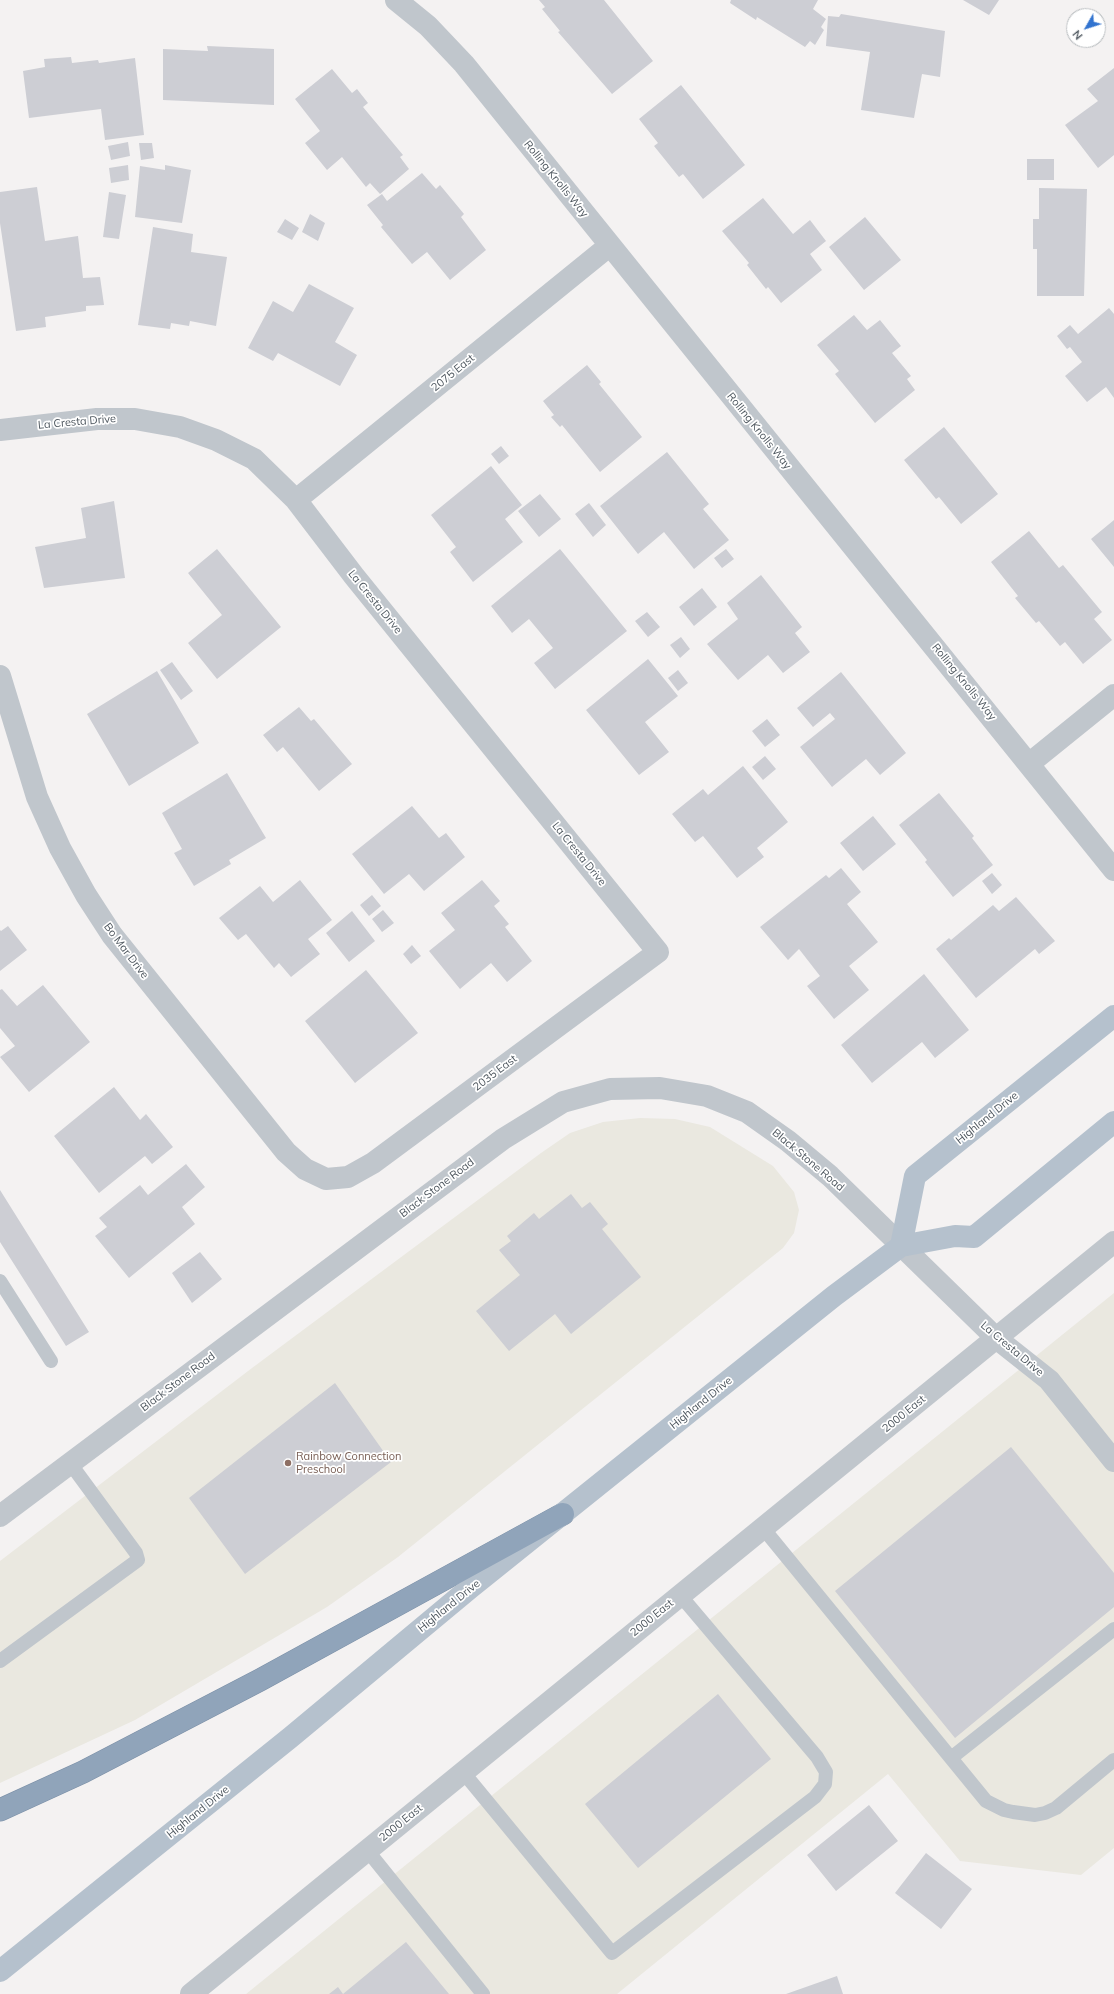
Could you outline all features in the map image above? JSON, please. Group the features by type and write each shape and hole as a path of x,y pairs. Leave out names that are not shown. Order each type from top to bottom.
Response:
{"highway":[{"path":"0,1810 83,1772 252,1684 562,1514"}],"main road":[{"name":"Highland Drive","path":"901,1246 915,1176 1114,1016"},
{"name":"Highland Drive","path":"0,1971 291,1737 562,1514 834,1296 901,1246 955,1236 974,1237 1114,1122"}],"street":[{"name":"Rolling Knolls Way","path":"396,0 428,26 464,64 609,246 1030,763 1114,870"},
{"name":"2075 East","path":"296,500 609,246"},
{"name":"La Cresta Drive","path":"0,430 97,419 134,419 180,427 216,440 254,459 296,500 354,576 658,952"},
{"name":"Bo Mar Drive","path":"0,676 37,797 60,848 86,895 112,935 286,1152 305,1169 326,1179"},
{"path":"1030,763 1114,695"},
{"name":"2035 East","path":"326,1179 348,1177 373,1163 658,952"},
{"name":"Black Stone Road","path":"0,1516 503,1139 563,1102 610,1089 660,1088 707,1096 747,1112 788,1141 818,1166 901,1246"},
{"name":"2000 East","path":"191,1994 1114,1242"},
{"name":"La Cresta Drive","path":"901,1246 996,1338 1049,1380 1114,1461"}],"lane":[{"path":"0,1281 51,1361"},
{"path":"0,1661 138,1560 136,1553 70,1463"},
{"path":"763,1528 986,1801 1004,1810 1035,1815 1056,1808 1114,1760"},
{"path":"463,1772 612,1953 815,1797 825,1784 826,1772 680,1595"},
{"path":"951,1758 1114,1629"},
{"path":"367,1850 483,1994"}],"shaded area":[{"path":"640,1118 675,1119 710,1127 773,1166 794,1192 799,1210 794,1233 783,1248 398,1557 327,1607 135,1720 0,1783 0,1561 252,1368 541,1153 570,1133 603,1122"},
{"path":"1114,1293 1114,1848 1081,1875 960,1861 888,1774 617,1994 246,1994"}],"building":[{"path":"539,0 604,0 653,61 612,94 558,32 560,31 542,9 545,7"},
{"path":"731,0 818,0 813,9 826,19 821,27 824,30 815,45 810,41 805,47 757,17 756,20 730,3"},
{"path":"963,0 999,0 989,15"},
{"path":"841,14 945,31 940,77 922,74 914,118 861,110 870,52 826,46 828,16 839,17"},
{"path":"207,46 274,49 274,105 163,100 163,49 208,51"},
{"path":"71,57 72,63 98,60 99,63 135,58 144,135 105,140 101,109 29,118 23,71 45,67 44,59"},
{"path":"1114,68 1114,155 1098,168 1065,125 1098,101 1087,89"},
{"path":"332,69 352,93 357,89 368,103 363,107 403,155 400,157 409,169 380,194 370,183 366,187 342,157 327,170 305,143 320,131 295,99"},
{"path":"681,85 745,165 703,199 683,174 679,177 654,146 658,143 639,119"},
{"path":"128,142 130,156 111,160 108,146"},
{"path":"139,143 152,143 154,158 141,160"},
{"path":"1027,159 1054,159 1054,180 1027,180"},
{"path":"128,165 129,180 111,183 109,168"},
{"path":"165,165 191,170 182,223 135,217 140,166 165,170"},
{"path":"422,173 436,189 440,185 464,214 461,217 486,250 450,280 427,252 412,264 381,227 383,225 367,205 382,194 387,201"},
{"path":"37,187 45,241 78,236 83,278 100,277 104,305 86,306 86,311 45,317 46,327 16,331 0,223 0,192"},
{"path":"1039,188 1087,189 1084,296 1037,296 1037,249 1033,249 1033,219 1039,219"},
{"path":"109,192 126,195 119,239 103,237"},
{"path":"763,198 793,234 810,220 826,241 810,254 822,270 781,303 768,287 766,289 747,265 749,263 722,231"},
{"path":"310,214 325,223 318,241 302,232"},
{"path":"865,217 901,260 864,290 829,247"},
{"path":"285,219 299,228 292,240 277,232"},
{"path":"153,227 193,234 191,252 227,257 216,326 190,321 189,326 171,323 170,329 138,325"},
{"path":"309,284 354,308 335,342 357,355 340,386 278,353 273,361 248,348 273,301 293,312"},
{"path":"1109,308 1114,314 1114,398 1106,387 1087,402 1065,376 1082,362 1070,347 1067,349 1057,336 1070,325 1078,334"},
{"path":"854,315 867,330 880,320 901,346 892,353 911,376 907,379 915,390 875,423 835,374 839,371 817,345"},
{"path":"587,365 601,382 599,384 642,437 600,472 562,425 560,427 551,417 554,415 543,401"},
{"path":"944,427 998,494 961,524 939,497 936,499 904,460"},
{"path":"501,446 509,456 499,464 491,454"},
{"path":"667,452 709,504 703,509 729,540 694,569 664,532 638,554 600,506"},
{"path":"491,466 522,505 505,519 523,542 473,582 450,552 456,547 431,515"},
{"path":"540,494 561,519 539,537 518,511"},
{"path":"114,501 125,578 44,588 35,547 86,538 81,508"},
{"path":"589,503 606,525 593,537 575,514"},
{"path":"1114,520 1114,567 1091,539"},
{"path":"1029,531 1059,568 1063,565 1102,612 1094,619 1112,640 1083,664 1065,642 1060,646 1039,621 1036,623 1015,598 1018,596 991,562"},
{"path":"217,549 281,627 217,679 188,643 222,615 188,573"},
{"path":"560,549 627,631 555,689 534,663 553,648 529,619 512,633 491,606"},
{"path":"726,549 734,559 722,568 714,558"},
{"path":"761,575 802,627 795,633 810,652 783,673 768,655 738,680 707,644 738,619 727,603"},
{"path":"702,588 717,607 694,626 679,607"},
{"path":"647,612 660,627 648,637 635,621"},
{"path":"681,637 690,649 680,658 670,645"},
{"path":"648,659 678,696 645,722 669,752 639,775 586,710"},
{"path":"172,662 193,691 181,700 160,670"},
{"path":"678,670 688,683 678,691 668,678"},
{"path":"157,671 199,743 129,786 87,714"},
{"path":"841,672 906,753 880,775 866,759 832,787 800,747 835,719 830,713 813,727 797,708"},
{"path":"299,707 311,721 314,719 352,764 319,791 283,747 277,752 263,735"},
{"path":"767,719 780,735 765,747 752,731"},
{"path":"765,756 776,769 763,780 752,767"},
{"path":"743,766 788,822 757,848 764,857 737,878 703,836 695,842 672,814 703,789 708,795"},
{"path":"227,773 266,838 229,860 231,864 194,886 174,853 182,849 162,813"},
{"path":"939,793 974,836 972,838 993,865 953,897 925,862 927,860 899,825"},
{"path":"412,806 439,838 446,833 465,857 424,891 409,874 384,894 352,854"},
{"path":"873,816 896,844 863,871 840,843"},
{"path":"841,868 861,892 847,904 878,942 849,966 869,990 834,1019 807,986 820,976 799,949 788,960 760,927 826,875 829,878"},
{"path":"992,873 1002,885 992,894 982,881"},
{"path":"300,880 332,920 308,939 320,954 291,977 279,963 274,968 246,934 238,940 219,918 260,886 273,902"},
{"path":"482,880 500,901 494,906 509,924 505,927 532,961 507,982 491,963 460,989 429,951 455,930 441,913"},
{"path":"372,895 381,906 369,916 360,905"},
{"path":"1016,897 1055,941 1039,954 1035,949 976,998 936,949 949,938 951,940 993,905 999,911"},
{"path":"383,910 394,923 382,932 372,919"},
{"path":"352,911 375,941 349,962 326,933"},
{"path":"8,926 27,950 0,971 0,930 1,931"},
{"path":"412,945 421,956 411,964 403,954"},
{"path":"366,970 418,1033 355,1083 305,1021"},
{"path":"924,974 969,1030 935,1058 922,1042 872,1083 841,1045"},
{"path":"43,985 90,1042 29,1092 0,1057 15,1046 0,1028 0,990 2,989 17,1006"},
{"path":"114,1087 140,1120 146,1114 173,1147 152,1164 145,1156 99,1193 54,1136"},
{"path":"186,1164 205,1187 182,1207 195,1224 129,1278 95,1236 107,1227 99,1218 140,1185 148,1195"},
{"path":"0,1190 89,1332 66,1346 0,1242"},
{"path":"571,1194 582,1208 590,1202 608,1224 602,1229 641,1277 571,1334 555,1314 509,1351 476,1311 520,1275 499,1250 511,1241 507,1236 534,1213 539,1219"},
{"path":"200,1252 222,1279 192,1303 172,1273"},
{"path":"335,1383 391,1462 245,1574 189,1498"},
{"path":"1011,1447 1114,1573 1114,1607 955,1738 835,1591"},
{"path":"718,1694 771,1759 638,1868 585,1804"},
{"path":"869,1805 898,1841 836,1891 807,1855"},
{"path":"926,1853 972,1889 941,1929 895,1893"},
{"path":"406,1942 449,1994 343,1994"},
{"path":"837,1976 843,1994 786,1994"},
{"path":"338,1987 343,1994 329,1994"}],"place":[{"name":"Rainbow Connection Preschool","path":"288,1463"}]}
